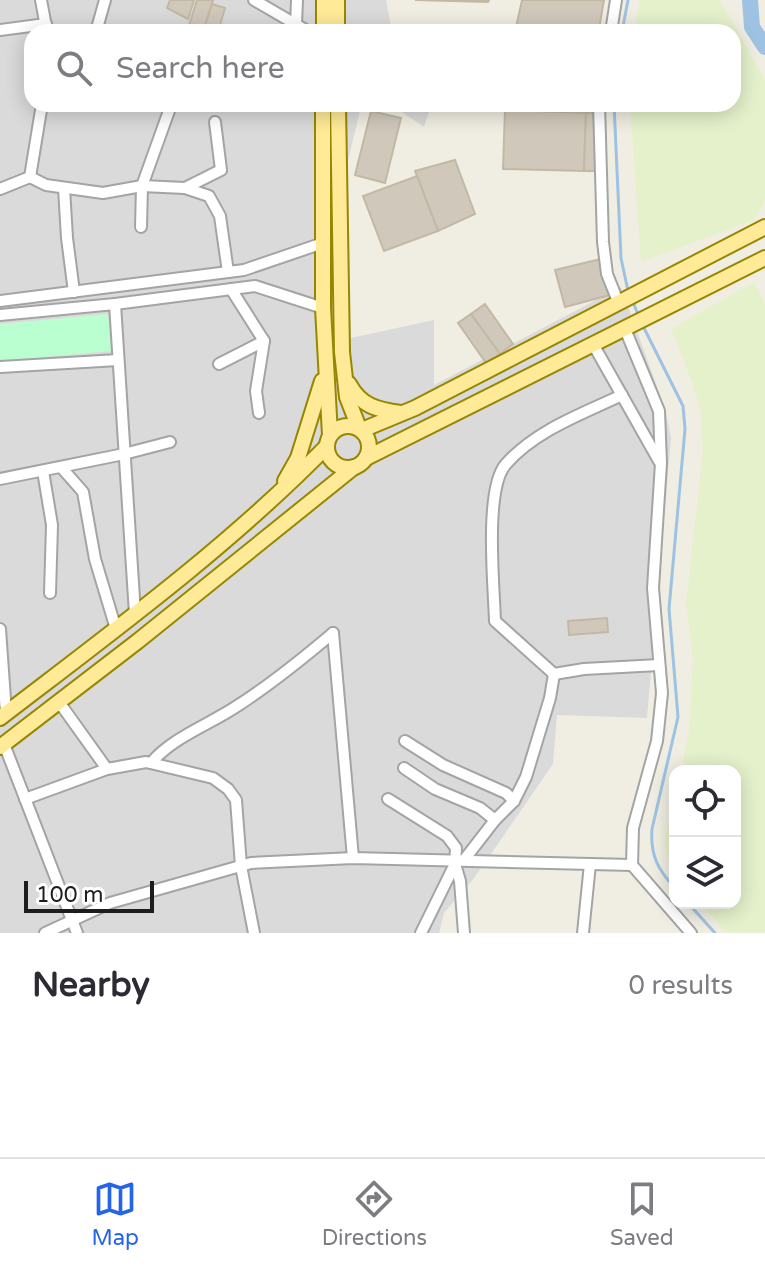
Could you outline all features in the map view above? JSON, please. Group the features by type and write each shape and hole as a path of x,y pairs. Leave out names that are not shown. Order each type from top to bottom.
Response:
{"main road":[{"path":"324,0 324,24"},
{"path":"337,0 337,24"},
{"path":"323,112 323,308 328,441 330,459 341,467 360,463 370,445 347,397 344,375 338,112"},
{"path":"3,716 135,614 276,498 328,441 334,430 346,425 360,429 401,413 765,227"},
{"path":"2,746 360,463 759,261"},
{"path":"276,498 298,458 314,412 325,365"},
{"path":"344,375 357,399 368,406 401,413"}],"street":[{"path":"41,0 45,24"},
{"path":"98,24 105,0"},
{"path":"254,0 294,24"},
{"path":"296,24 297,0"},
{"path":"612,24 616,0"},
{"path":"0,30 24,29"},
{"path":"30,177 41,112"},
{"path":"141,227 142,186 169,112"},
{"path":"599,112 603,242 607,274 619,304"},
{"path":"185,188 221,170 215,122"},
{"path":"0,189 30,177 46,185 103,193 142,186 185,188 209,196 220,216 228,272"},
{"path":"64,188 74,292"},
{"path":"0,301 244,270 323,243"},
{"path":"0,315 255,286 323,308"},
{"path":"231,289 264,341 256,391 259,413"},
{"path":"115,304 135,614"},
{"path":"625,329 659,411 661,463 653,588 662,693 657,741 633,828 632,865 691,933"},
{"path":"219,364 264,341"},
{"path":"593,344 661,463"},
{"path":"0,367 118,360"},
{"path":"554,674 495,621 492,519 495,488 506,463 545,432 622,395"},
{"path":"0,479 170,442"},
{"path":"61,467 83,492 95,559 116,629"},
{"path":"43,471 52,525 50,593"},
{"path":"0,629 3,716"},
{"path":"151,763 180,739 279,679 333,633 353,858"},
{"path":"554,674 584,669 659,665"},
{"path":"421,933 458,861 514,801 537,745 554,674"},
{"path":"59,702 107,769"},
{"path":"405,741 443,765 506,793 514,801"},
{"path":"2,746 77,933"},
{"path":"25,799 107,769 151,763 213,778 228,789 236,800 241,866 254,933"},
{"path":"404,768 435,789 480,808 495,820"},
{"path":"388,799 447,836 456,848 464,933"},
{"path":"45,933 110,903 251,863 353,858 632,865"},
{"path":"583,933 590,864"}],"shaded area":[{"path":"0,0 386,0 390,24 24,24 24,112 360,112 344,177 351,338 434,320 434,385 621,287 665,409 671,438 647,718 557,715 553,764 475,877 444,913 439,933 0,933"},
{"path":"402,112 429,112 424,127"}],"green space":[{"path":"640,0 720,0 734,24 636,24"},
{"path":"741,37 765,79 765,201 754,220 641,262 631,112 741,112"},
{"path":"754,282 765,303 765,933 727,933 705,909 741,909 741,765 682,765 689,729 693,658 686,604 703,452 701,414 694,387 671,329"},
{"path":"108,314 111,351 0,361 0,324"},
{"path":"669,822 669,859 665,851"}],"building":[{"path":"170,0 194,0 188,19 167,8"},
{"path":"197,0 213,0 206,24 190,24"},
{"path":"415,0 489,0 488,2"},
{"path":"522,0 604,0 600,24 517,24"},
{"path":"212,4 225,8 220,24 206,24"},
{"path":"371,112 401,118 385,183 355,175"},
{"path":"505,112 586,113 584,171 503,169"},
{"path":"586,113 597,113 595,171 584,171"},
{"path":"455,160 475,214 438,231 415,171"},
{"path":"417,176 438,231 384,251 363,196"},
{"path":"601,259 610,295 565,307 555,270"},
{"path":"485,304 513,344 500,354 471,314"},
{"path":"471,314 500,354 486,363 458,323"},
{"path":"607,618 608,632 569,635 568,621"}],"waterway":[{"path":"624,24 628,0"},
{"path":"750,0 752,27 765,47"},
{"path":"614,112 621,258 628,291"},
{"path":"633,302 639,317"},
{"path":"642,324 683,406 685,429 669,609 678,717 652,829 656,862 669,881"},
{"path":"693,909 715,933"}]}
